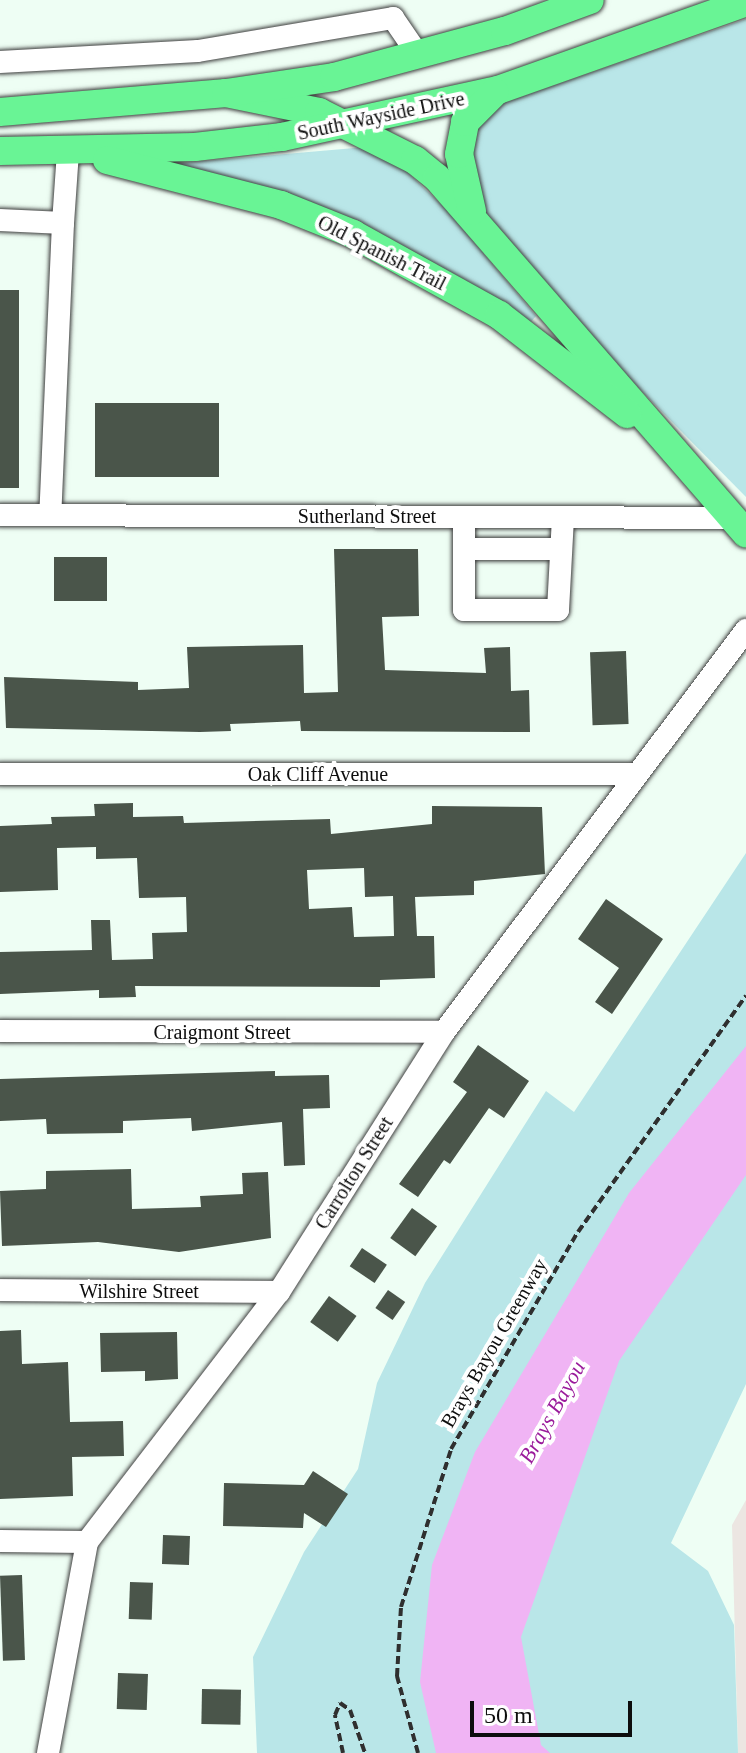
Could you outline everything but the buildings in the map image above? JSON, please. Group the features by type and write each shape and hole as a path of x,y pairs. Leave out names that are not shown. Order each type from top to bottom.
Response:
{"main road":[{"path":"0,112 226,93 419,56 590,0"},
{"name":"South Wayside Drive","path":"0,151 69,152 195,147 343,124 498,90 746,2"},
{"path":"475,220 459,154 465,122 498,90"},
{"name":"Old Spanish Trail","path":"226,93 319,112 415,160 475,220 654,434 740,526"},
{"name":"Old Spanish Trail","path":"69,152 281,205 353,234 550,349 654,434"}],"street":[{"path":"0,62 198,51 393,18 419,56"},
{"path":"50,515 69,152"},
{"path":"0,220 63,223"},
{"name":"Sutherland Street","path":"0,515 563,517 740,526"},
{"path":"464,517 464,610 558,610 563,517"},
{"path":"464,549 561,549"},
{"name":"Carrolton Street","path":"48,1753 87,1542 279,1292 444,1032 746,630"},
{"name":"Oak Cliff Avenue","path":"0,774 635,774"},
{"name":"Craigmont Street","path":"0,1031 444,1032"},
{"name":"Wilshire Street","path":"0,1290 279,1292"},
{"path":"0,1541 87,1542"}],"path":[{"name":"Brays Bayou Greenway","path":"418,1753 397,1676 398,1630 413,1560 451,1449 578,1232 746,996"},
{"path":"343,1753 335,1715 340,1703 350,1710 365,1753"}],"shaded area":[{"path":"746,19 746,497 608,357 477,206 467,168 473,132 500,104"},
{"path":"366,147 402,167 448,211 536,316 529,324 169,164"},
{"path":"746,853 746,1384 671,1543 708,1571 734,1625 738,1753 257,1753 253,1657 304,1552 358,1469 377,1383 425,1283 546,1091 574,1112"},
{"path":"746,1500 746,1753 738,1753 732,1525"}],"water":[{"name":"Brays Bayou","path":"746,1046 746,1175 619,1361 521,1637 541,1745 550,1753 436,1753 420,1682 432,1565 475,1452 629,1193"}]}
